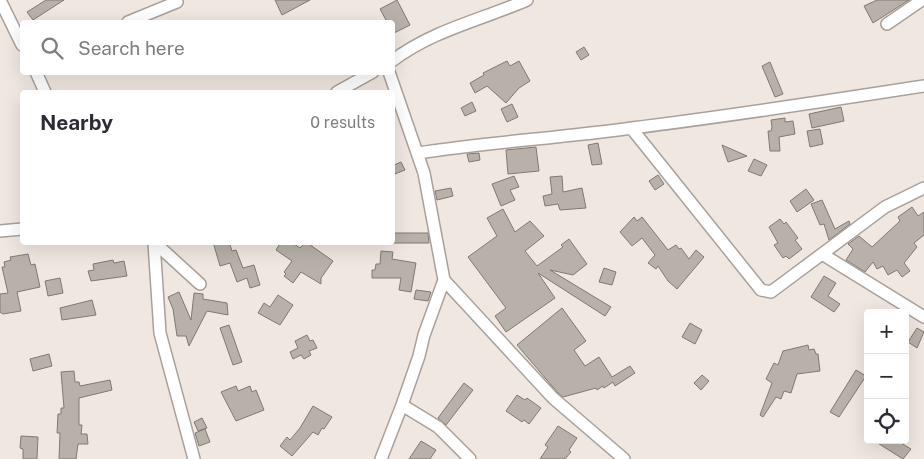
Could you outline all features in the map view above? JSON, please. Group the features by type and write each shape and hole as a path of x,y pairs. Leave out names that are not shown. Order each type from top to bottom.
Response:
{"street":[{"path":"0,0 20,41"},
{"path":"395,58 443,30 498,12 527,0"},
{"path":"887,24 922,0"},
{"path":"133,20 177,2"},
{"path":"37,75 44,90"},
{"path":"341,90 368,75"},
{"path":"390,75 418,153 444,280 553,398 624,459"},
{"path":"418,153 508,140 632,129 761,112 924,86"},
{"path":"632,129 761,290 771,292 885,207 924,188"},
{"path":"0,231 20,228"},
{"path":"154,245 160,333 194,459"},
{"path":"156,245 200,284"},
{"path":"822,254 924,317"},
{"path":"381,459 402,405 419,356 424,334 444,280"},
{"path":"402,405 438,428 470,459"}],"building":[{"path":"46,0 64,0 33,20 27,12"},
{"path":"275,0 310,0 282,15"},
{"path":"397,0 410,25 395,32 395,20 386,20 380,9"},
{"path":"877,0 909,0 873,23 864,6"},
{"path":"584,47 589,55 581,60 576,52"},
{"path":"507,61 510,66 519,61 530,81 519,88 506,103 487,86 475,93 470,83 484,75 483,73"},
{"path":"770,62 783,94 775,97 762,66"},
{"path":"472,102 476,111 465,116 461,108"},
{"path":"512,104 518,117 507,122 501,109"},
{"path":"841,107 844,121 812,128 809,114"},
{"path":"785,118 785,122 793,121 795,134 779,137 780,151 770,151 768,131 771,131 771,120"},
{"path":"820,129 823,144 810,147 807,131"},
{"path":"598,143 602,164 592,165 588,145"},
{"path":"722,145 747,156 728,162"},
{"path":"536,147 539,171 508,174 506,150"},
{"path":"479,153 480,160 469,162 467,154"},
{"path":"754,159 767,165 761,176 748,171"},
{"path":"401,162 405,170 395,174 395,165"},
{"path":"658,175 664,184 655,190 649,181"},
{"path":"514,176 519,187 510,190 515,200 501,206 492,184"},
{"path":"562,176 563,192 582,188 586,208 560,210 558,204 545,206 543,196 552,194 550,177"},
{"path":"451,188 453,196 437,200 435,191"},
{"path":"806,189 814,200 797,212 790,201"},
{"path":"822,200 835,229 849,221 850,224 829,240 824,224 820,225 811,204"},
{"path":"912,207 918,216 924,212 924,235 914,243 917,247 904,263 910,271 902,277 897,270 888,275 883,266 877,269 873,262 865,272 846,260 853,249 848,244 859,236 872,247 900,221 898,217"},
{"path":"503,209 515,232 530,221 544,236 525,251 537,266 563,247 561,245 569,239 587,264 573,275 550,270 611,307 605,316 538,273 555,298 506,332 495,316 506,308 468,257 497,236 487,218"},
{"path":"634,217 637,221 642,217 668,250 676,245 679,249 681,248 689,259 696,250 704,257 677,289 668,281 658,266 656,269 648,263 655,255 642,238 632,246 620,232"},
{"path":"780,219 784,224 786,222 798,238 795,240 802,249 789,259 786,256 783,258 774,245 778,243 769,227"},
{"path":"395,233 428,233 429,243 395,243"},
{"path":"214,245 230,245 232,251 236,250 243,268 254,265 260,285 250,288 247,278 237,282 230,263 220,266"},
{"path":"279,245 296,245 300,248 303,245 310,245 333,261 321,278 321,284 301,272 293,283 284,276 286,274 284,272 292,261 276,250"},
{"path":"381,251 393,252 392,259 416,263 411,292 399,290 401,278 372,278 372,270 375,270 376,264 380,264"},
{"path":"28,254 31,265 35,264 40,287 17,292 21,311 3,314 0,312 0,294 8,293 2,267 5,267 4,262 11,260 10,257"},
{"path":"113,260 114,263 124,261 127,276 91,281 88,271 94,270 93,264"},
{"path":"604,268 616,272 612,285 599,282"},
{"path":"824,276 836,283 828,296 840,304 834,312 811,297"},
{"path":"60,278 63,293 48,296 45,281"},
{"path":"416,290 431,292 428,301 414,299"},
{"path":"179,292 191,320 194,293 203,294 203,299 227,303 228,315 207,311 189,346 186,336 177,336 173,309 168,297"},
{"path":"278,295 293,305 280,325 258,313 264,303 270,307"},
{"path":"92,300 96,315 62,320 60,308"},
{"path":"562,308 586,341 574,350 585,366 599,357 612,377 630,366 635,373 615,386 613,382 604,388 603,386 597,390 596,388 563,397 558,393 517,345"},
{"path":"690,323 702,330 695,344 682,337"},
{"path":"229,325 242,362 233,365 220,328"},
{"path":"917,328 924,332 917,348 909,343"},
{"path":"307,335 310,341 313,340 317,348 309,351 311,355 304,359 301,355 293,359 290,352 298,348 295,341"},
{"path":"808,345 809,350 814,349 816,354 818,354 820,371 797,374 791,393 784,391 781,399 776,397 763,417 760,415 772,383 766,379 774,363 778,365 783,351"},
{"path":"49,354 52,366 33,371 30,359"},
{"path":"856,370 864,375 864,379 839,417 830,412"},
{"path":"74,371 75,382 79,382 80,386 110,380 112,390 79,398 79,425 82,425 81,434 87,434 88,444 78,444 76,459 59,459 60,433 57,433 58,414 61,414 61,408 64,408 61,372"},
{"path":"702,375 709,381 701,390 694,383"},
{"path":"464,383 473,390 446,425 438,418"},
{"path":"236,386 238,391 250,386 252,392 256,390 264,410 236,421 221,392"},
{"path":"517,395 525,400 527,398 541,408 529,424 524,420 522,422 506,411"},
{"path":"313,406 332,417 318,435 313,432 292,456 280,446 287,437 290,440 300,428"},
{"path":"202,418 207,428 198,431 194,422"},
{"path":"558,426 577,438 569,450 571,452 565,459 540,459 548,447 545,445"},
{"path":"205,429 210,442 199,446 195,433"},
{"path":"21,436 38,437 37,459 23,459 23,449 20,448"},
{"path":"421,441 436,450 430,459 409,459"},
{"path":"879,444 903,444 911,449 903,459"}]}
